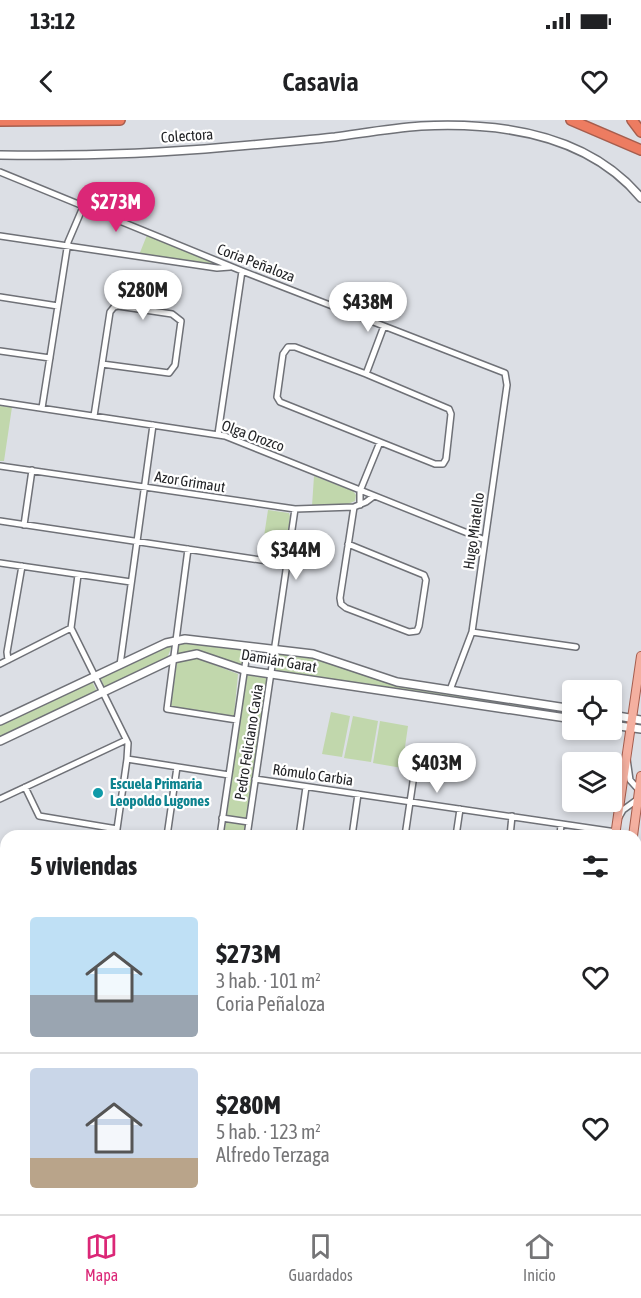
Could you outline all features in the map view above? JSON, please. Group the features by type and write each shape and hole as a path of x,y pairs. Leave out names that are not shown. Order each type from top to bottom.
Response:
{"highway":[{"path":"0,121 120,120"},
{"path":"571,120 641,150"},
{"path":"632,120 641,132"}],"main road":[{"name":"Colectora","path":"0,155 186,150 308,140 405,127 465,126 527,134 572,146 605,164 629,184 641,198"},
{"name":"Damián Garat","path":"0,721 176,639 320,656 390,680 562,707"},
{"name":"Damián Garat","path":"0,741 173,659 197,654 244,670 562,717"},
{"path":"617,830 641,656"},
{"path":"622,716 641,720"},
{"path":"622,727 641,729"},
{"path":"634,830 641,776"}],"street":[{"name":"Coria Peñaloza","path":"0,172 231,267 505,373"},
{"path":"42,408 67,247 82,207"},
{"path":"0,236 217,268 231,267"},
{"path":"218,434 242,271"},
{"path":"0,297 58,306"},
{"path":"94,416 102,364 110,312 114,307 172,314 181,321 175,365 169,373 102,364"},
{"path":"366,374 384,326"},
{"path":"295,347 366,374 447,407 451,411 446,459 440,465 380,442 280,402 277,397 283,354 288,348 295,347"},
{"path":"0,351 50,358"},
{"name":"Hugo Miatello","path":"450,690 472,632 507,385 505,373"},
{"name":"Olga Orozco","path":"0,402 218,434 485,540"},
{"path":"120,665 153,425"},
{"path":"348,544 424,575 426,580 417,631 409,632 343,606 340,598 348,544 360,490 380,442"},
{"name":"Azor Grimaut","path":"0,466 295,510 357,506 374,496"},
{"path":"24,525 32,470"},
{"name":"Pedro Feliciano Cavia","path":"248,830 295,510"},
{"path":"0,521 287,564"},
{"path":"188,549 167,709 237,720"},
{"path":"0,563 131,582"},
{"path":"8,660 7,652 22,566"},
{"path":"25,787 38,814 43,818 117,829 129,747 71,628 78,575"},
{"path":"0,664 71,628"},
{"path":"472,632 576,647"},
{"name":"Pedro Feliciano Cavia","path":"221,830 248,646"},
{"path":"422,697 424,686"},
{"path":"0,800 126,740"},
{"path":"618,819 623,810 640,795 630,780 627,757"},
{"path":"127,759 229,775"},
{"path":"168,830 177,767"},
{"path":"406,830 414,775"},
{"name":"Rómulo Carbia","path":"255,779 594,830"},
{"path":"300,830 306,787"},
{"path":"353,830 358,794"},
{"path":"457,830 460,809"},
{"path":"511,830 512,816"},
{"path":"222,818 249,822"},
{"path":"560,830 561,824"}],"green space":[{"path":"147,235 223,265 139,255"},
{"path":"0,406 12,407 4,461 0,461"},
{"path":"314,476 353,491 356,495 355,501 348,504 312,506"},
{"path":"268,510 289,513 290,516 285,557 282,560 261,556"},
{"path":"178,643 245,650 241,667 217,660 180,655 177,652"},
{"path":"170,644 172,646 167,658 105,688 100,677"},
{"path":"279,653 311,656 375,677 562,710 562,716 277,673 275,663"},
{"path":"194,657 238,674 234,716 171,706 177,662"},
{"path":"246,675 267,678 245,830 225,830"},
{"path":"92,681 97,692 0,738 0,725"},
{"path":"331,712 350,716 342,757 322,754"},
{"path":"353,716 378,721 371,762 344,758"},
{"path":"380,721 408,726 402,768 373,763"}],"place":[{"name":"Escuela Primaria Leopoldo Lugones","path":"98,793"}]}
